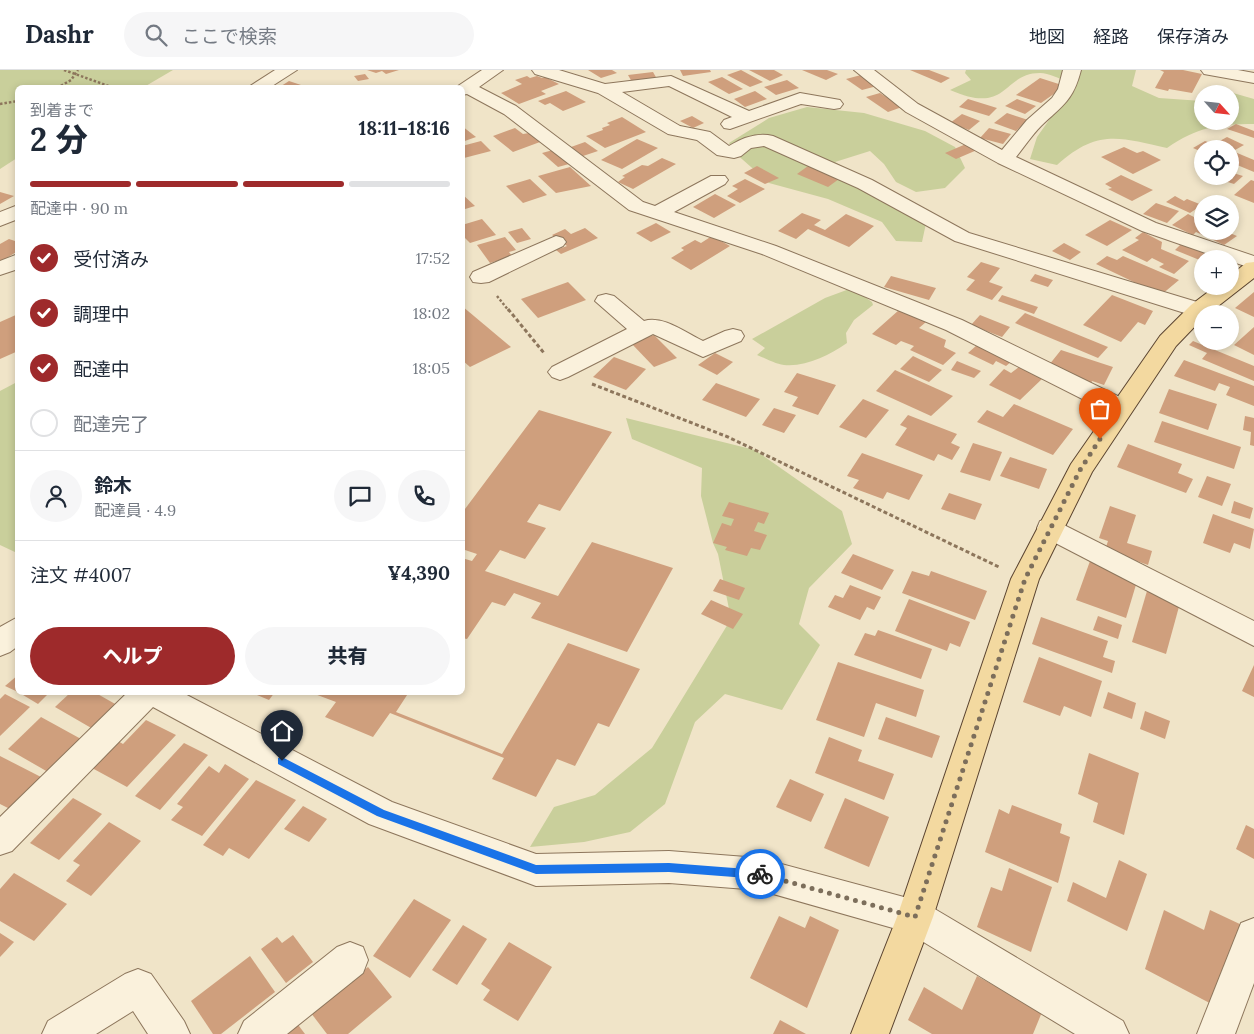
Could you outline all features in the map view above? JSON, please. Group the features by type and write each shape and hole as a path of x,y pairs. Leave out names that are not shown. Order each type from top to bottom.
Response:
{"main road":[{"path":"1206,305 1254,268"},
{"path":"870,1034 915,917 1025,579 1080,470 1120,408 1168,341 1194,315"}],"street":[{"path":"260,85 288,70"},
{"path":"541,70 604,89 674,130 703,136 724,151 734,152 745,143 766,140 865,184 962,237 1194,308"},
{"path":"863,70 912,108 1005,159 1149,227 1189,239 1254,263"},
{"path":"1005,159 1033,124 1058,102 1067,90 1072,70"},
{"path":"1210,70 1254,78"},
{"path":"474,79 510,110 636,206 769,250 954,325 1120,408"},
{"path":"604,89 671,81 747,117"},
{"path":"703,136 747,117 800,98 834,104"},
{"path":"657,213 718,180"},
{"path":"0,221 15,213"},
{"path":"0,221 15,228"},
{"path":"481,277 556,242"},
{"path":"0,268 15,261"},
{"path":"606,301 643,331"},
{"path":"560,372 653,325 703,350 733,336"},
{"path":"1050,528 1254,634"},
{"path":"0,840 145,695"},
{"path":"158,695 381,813 536,870 669,867 759,874 915,917 1110,1034"},
{"path":"1216,1034 1254,935"},
{"path":"258,1034 350,960"},
{"path":"61,1034 138,987 171,1034"}],"path":[{"path":"64,70 106,85"},
{"path":"62,85 71,80 78,70"},
{"path":"0,104 15,102"},
{"path":"481,277 560,372 728,437 1025,579"}],"green space":[{"path":"0,70 173,70 147,85 15,85 15,159 0,169"},
{"path":"966,70 1136,70 1132,86 1159,98 1194,100 1194,130 1201,130 1188,135 1167,148 1135,141 1109,139 1084,146 1071,153 1057,165 1030,159 1037,137 1069,92 1067,81 1040,73 1018,79 994,96 984,98 969,97 950,90 971,80 965,73"},
{"path":"1239,95 1254,99 1254,124 1239,125"},
{"path":"807,107 864,113 925,131 955,147 965,168 945,188 916,192 896,182 884,164 870,151 835,162 928,214 922,242 896,241 882,222 828,199 769,183 734,152 729,143 769,118"},
{"path":"852,288 872,302 873,305 854,320 846,333 847,343 825,356 801,364 784,365 757,355 765,348 752,339 825,298"},
{"path":"15,383 15,552 0,545 0,391"},
{"path":"626,418 755,450 842,511 852,544 809,588 799,624 820,645 782,710 725,694 695,722 665,804 630,832 584,842 530,847 554,807 595,795 652,748 731,619 718,554 713,543 701,496 702,468 632,439"}],"building":[{"path":"367,70 399,70 386,74 382,71 376,73"},
{"path":"588,70 612,70 617,73 601,78"},
{"path":"680,70 710,70 711,72 683,76"},
{"path":"741,70 763,82 750,87 727,75"},
{"path":"749,70 774,70 783,75 770,81"},
{"path":"802,70 827,70 838,74 826,80"},
{"path":"910,70 929,70 950,78 941,83"},
{"path":"1160,70 1183,70 1202,74 1196,85 1194,85 1192,93 1155,88 1164,72"},
{"path":"653,72 657,79 632,82 628,75"},
{"path":"365,74 369,79 358,81 354,76"},
{"path":"861,75 877,86 862,90 846,79"},
{"path":"527,76 530,78 537,76 545,77 559,84 541,91 546,94 519,104 501,93 522,84 515,80"},
{"path":"722,77 743,89 729,94 708,82"},
{"path":"1040,78 1065,86 1041,103 1016,95"},
{"path":"787,80 799,88 776,95 764,87"},
{"path":"289,81 301,85 283,85"},
{"path":"566,91 586,102 563,111 550,103 545,105 538,101"},
{"path":"755,91 767,99 745,107 734,99"},
{"path":"880,93 902,107 888,112 866,97"},
{"path":"968,99 997,108 989,116 959,107"},
{"path":"1017,99 1036,106 1025,114 1005,106"},
{"path":"1007,113 1028,120 1016,131 994,123"},
{"path":"962,114 980,121 969,130 950,123"},
{"path":"692,116 704,123 693,128 680,121"},
{"path":"622,117 646,132 605,148 586,136 603,130 602,128 610,125 607,123"},
{"path":"1239,125 1254,131 1254,138 1230,130 1239,130"},
{"path":"465,128 476,137 465,141"},
{"path":"515,128 523,134 529,133 540,142 513,152 493,136"},
{"path":"989,128 1011,134 1003,144 980,138"},
{"path":"1227,137 1233,140 1222,140"},
{"path":"637,139 658,148 622,169 601,160"},
{"path":"481,141 491,151 465,158 465,145"},
{"path":"585,142 598,151 583,156 571,147"},
{"path":"966,144 977,150 956,159 945,153"},
{"path":"1124,147 1137,153 1143,151 1161,160 1133,174 1101,157"},
{"path":"553,150 569,164 558,167 542,153"},
{"path":"1239,154 1254,160 1254,172 1239,166"},
{"path":"662,158 676,164 633,189 618,182 625,177 622,176 642,165 648,166"},
{"path":"757,166 779,178 765,184 744,173"},
{"path":"808,166 839,179 828,187 797,174"},
{"path":"570,167 591,186 556,193 538,176"},
{"path":"1121,175 1153,190 1132,201 1108,189 1112,188 1105,184"},
{"path":"530,179 547,195 523,203 506,186"},
{"path":"745,179 765,189 740,203 727,196 738,189 732,186"},
{"path":"1251,180 1254,181 1254,203 1239,197 1239,195 1234,195"},
{"path":"0,192 14,196 0,204"},
{"path":"715,194 736,205 714,218 693,207"},
{"path":"1175,196 1184,201 1187,199 1194,202 1194,210 1190,213 1166,202"},
{"path":"465,197 475,206 465,209"},
{"path":"1156,203 1179,211 1167,223 1143,214"},
{"path":"802,213 821,220 814,225 825,230 846,214 874,226 849,247 808,229 796,239 778,231"},
{"path":"1188,214 1194,217 1194,234 1193,235 1172,225"},
{"path":"482,219 496,235 470,243 465,238 465,224"},
{"path":"1110,220 1132,230 1107,246 1085,235"},
{"path":"656,223 671,232 651,242 636,233"},
{"path":"522,228 531,239 517,243 508,232"},
{"path":"585,228 598,238 561,254 556,250 567,246 552,235 565,229 571,234"},
{"path":"1143,232 1162,242 1161,249 1189,261 1174,274 1159,267 1164,264 1152,258 1147,262 1122,250 1139,240 1135,238"},
{"path":"712,236 730,246 691,270 671,258 684,250 681,248 695,240 701,243"},
{"path":"505,237 516,250 509,252 512,256 490,263 477,245"},
{"path":"9,239 15,241 15,253 0,262 0,244"},
{"path":"1213,240 1231,240 1224,245"},
{"path":"1064,243 1081,252 1070,260 1052,251"},
{"path":"1181,244 1200,250 1194,250 1194,258 1175,250"},
{"path":"1107,256 1117,260 1123,256 1179,280 1161,295 1096,264"},
{"path":"981,262 1000,268 989,282 1003,287 992,300 966,290 975,280 967,277"},
{"path":"1035,274 1053,280 1048,287 1030,281"},
{"path":"891,276 936,288 929,300 884,287"},
{"path":"568,282 586,300 538,318 521,299"},
{"path":"1254,292 1254,317 1239,310 1239,305"},
{"path":"1002,295 1038,307 1034,314 998,301"},
{"path":"1112,295 1153,311 1145,325 1138,322 1121,342 1083,325"},
{"path":"465,309 511,347 470,367 465,363"},
{"path":"899,310 926,322 919,328 946,340 944,347 956,353 943,365 910,350 914,346 901,341 896,345 872,334"},
{"path":"1025,313 1108,347 1098,358 1015,323"},
{"path":"15,315 15,352 0,359 0,322"},
{"path":"980,315 1010,327 1002,337 971,325"},
{"path":"1254,327 1254,355 1239,348 1239,340"},
{"path":"654,335 677,358 654,367 631,343"},
{"path":"1193,341 1194,341 1194,347 1189,345"},
{"path":"977,345 1012,361 1006,366 996,361 993,365 968,353"},
{"path":"1061,350 1113,367 1104,385 1092,381 1090,386 1049,365"},
{"path":"1200,350 1215,350 1254,366 1254,381 1202,359 1207,353"},
{"path":"715,353 733,362 717,375 698,365"},
{"path":"913,356 942,370 929,382 900,369"},
{"path":"614,357 646,369 626,390 593,377"},
{"path":"1184,360 1254,386 1254,406 1226,395 1230,387 1219,383 1215,391 1174,376"},
{"path":"957,361 981,371 974,378 951,370"},
{"path":"1019,367 1043,378 1020,400 989,385 1004,369 1011,373"},
{"path":"895,370 953,396 931,416 876,391"},
{"path":"797,373 836,385 818,415 792,406 798,397 784,392"},
{"path":"716,383 760,399 746,417 702,400"},
{"path":"1169,389 1217,404 1208,430 1159,413"},
{"path":"863,399 889,410 866,438 839,427"},
{"path":"1014,404 1073,429 1053,455 977,422 987,410 1003,417"},
{"path":"774,408 796,415 784,433 762,425"},
{"path":"539,410 612,432 560,511 539,504 527,522 546,528 525,559 500,550 485,571 558,596 592,542 673,568 627,652 531,618 541,603 514,593 505,606 492,602 467,639 465,639 465,559 472,561 477,554 465,550 465,509"},
{"path":"908,415 957,434 951,443 960,447 952,460 938,454 934,461 895,445 907,428 900,425"},
{"path":"1245,416 1254,418 1254,446 1250,445 1251,432 1243,430"},
{"path":"1162,421 1241,447 1234,469 1154,442"},
{"path":"973,443 1002,452 990,481 960,472"},
{"path":"1128,444 1182,464 1178,473 1193,479 1186,493 1117,467"},
{"path":"862,453 923,475 909,500 887,492 883,499 853,488 859,480 847,476"},
{"path":"1010,457 1047,469 1039,489 1000,476"},
{"path":"1207,476 1231,484 1222,506 1198,497"},
{"path":"949,493 982,504 975,520 941,509"},
{"path":"1234,501 1253,508 1250,519 1231,513"},
{"path":"729,502 769,513 764,524 758,522 754,531 767,535 760,550 751,548 747,556 725,550 727,547 713,543 722,523 731,526 734,519 722,516"},
{"path":"1110,506 1136,515 1127,543 1152,551 1148,565 1105,550 1108,541 1099,538"},
{"path":"1213,514 1254,529 1250,549 1234,543 1230,553 1203,543"},
{"path":"853,554 894,570 882,590 841,573"},
{"path":"1090,561 1138,578 1126,618 1076,600"},
{"path":"912,571 929,576 931,571 987,591 975,620 902,593"},
{"path":"720,579 745,588 739,600 713,591"},
{"path":"850,585 881,597 874,610 867,607 860,620 828,607 835,595 843,598"},
{"path":"1147,591 1180,603 1166,654 1132,642"},
{"path":"909,599 970,622 960,647 950,643 947,651 895,631"},
{"path":"711,600 743,614 733,629 701,614"},
{"path":"1098,616 1122,625 1118,639 1093,630"},
{"path":"1041,617 1108,641 1103,657 1115,661 1112,673 1032,644"},
{"path":"878,630 932,649 921,679 854,655 865,633 875,636"},
{"path":"568,643 640,669 609,727 598,723 575,766 557,759 536,797 492,779 504,758 390,713 373,737 325,717 336,702 317,695 407,695 396,712 502,754"},
{"path":"1039,657 1102,681 1091,717 1064,706 1060,716 1023,702"},
{"path":"838,662 924,690 916,717 876,703 864,737 816,720"},
{"path":"1254,665 1254,697 1242,691"},
{"path":"15,678 15,691 5,686"},
{"path":"1108,692 1136,703 1132,719 1103,708"},
{"path":"5,694 30,707 0,736 0,699"},
{"path":"23,695 47,695 38,704"},
{"path":"68,695 99,695 117,705 93,729 55,707"},
{"path":"257,695 273,695 269,700"},
{"path":"1145,711 1170,721 1165,739 1140,729"},
{"path":"41,717 81,739 48,772 8,749"},
{"path":"886,717 940,736 932,758 878,739"},
{"path":"146,720 176,735 127,787 92,768 118,741 123,744"},
{"path":"829,737 862,750 858,761 894,774 884,800 815,773"},
{"path":"184,743 208,755 160,810 135,796"},
{"path":"1089,753 1139,773 1124,835 1093,822 1098,803 1078,794"},
{"path":"0,756 41,777 10,809 0,804"},
{"path":"225,764 249,779 202,836 171,820 183,807 177,804 209,766 219,773"},
{"path":"790,779 824,794 811,822 776,807"},
{"path":"256,780 296,800 249,859 229,848 223,856 203,845"},
{"path":"73,798 102,814 59,860 30,843"},
{"path":"845,798 889,817 869,867 824,848"},
{"path":"1012,805 1062,824 1060,833 1070,837 1058,883 985,852 999,809 1009,814"},
{"path":"303,806 327,819 309,842 284,829"},
{"path":"109,822 141,841 91,896 66,881 80,865 73,861"},
{"path":"1246,825 1254,829 1254,859 1236,849"},
{"path":"1119,860 1147,874 1127,931 1067,901 1073,882 1106,898"},
{"path":"1009,868 1052,887 1031,952 977,927 991,887 1002,891"},
{"path":"14,873 67,904 34,941 0,921 0,889"},
{"path":"414,899 451,920 410,978 373,956"},
{"path":"1164,910 1204,930 1210,910 1244,926 1221,1009 1145,969"},
{"path":"779,916 805,928 810,916 839,930 807,1008 750,978"},
{"path":"463,925 487,939 457,985 432,970"},
{"path":"0,933 14,942 0,957"},
{"path":"293,935 313,962 286,983 261,949 277,937 282,943"},
{"path":"509,942 552,967 518,1021 483,1000 490,990 481,984"},
{"path":"250,956 275,992 221,1034 213,1034 191,1001"},
{"path":"368,967 392,997 348,1034 327,1034 311,1013"},
{"path":"977,976 1042,1012 1033,1034 932,1034 908,1020 924,987 962,1010"},
{"path":"780,1020 806,1034 773,1034"},
{"path":"296,1022 305,1034 281,1034"}],"way so far":[{"path":"760,874 915,917 1025,579 1080,470 1100,439"}],"route":[{"path":"282,761 381,813 433,834 536,870 669,867 760,874"}]}
